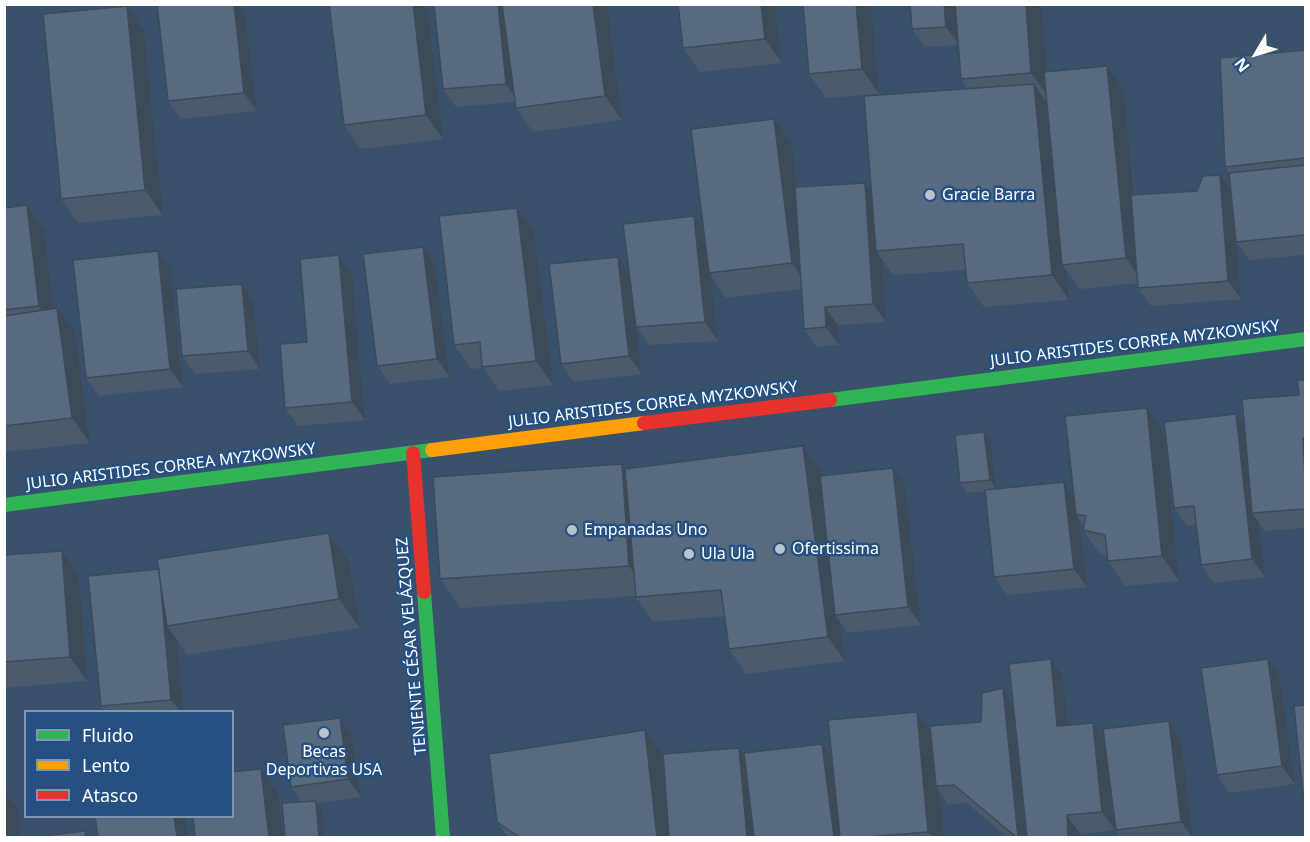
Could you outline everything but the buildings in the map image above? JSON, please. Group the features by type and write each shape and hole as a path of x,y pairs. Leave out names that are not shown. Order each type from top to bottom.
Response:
{"main road":[{"name":"JULIO ARISTIDES CORREA MYZKOWSKY","path":"4,505 1305,339"},
{"name":"TENIENTE CÉSAR VELÁZQUEZ","path":"413,453 443,837"}],"traffic: fast":[{"path":"830,400 1306,339"},
{"path":"4,505 432,450"},
{"path":"424,592 443,838"}],"traffic: slow":[{"path":"432,450 644,423"}],"traffic: jam":[{"path":"644,423 830,400"},
{"path":"413,453 424,592"}],"place":[{"name":"Gracie Barra","path":"930,195"},
{"name":"Empanadas Uno","path":"572,530"},
{"name":"Ofertissima","path":"780,549"},
{"name":"Ula Ula","path":"689,554"},
{"name":"Becas Deportivas USA","path":"324,733"}]}
